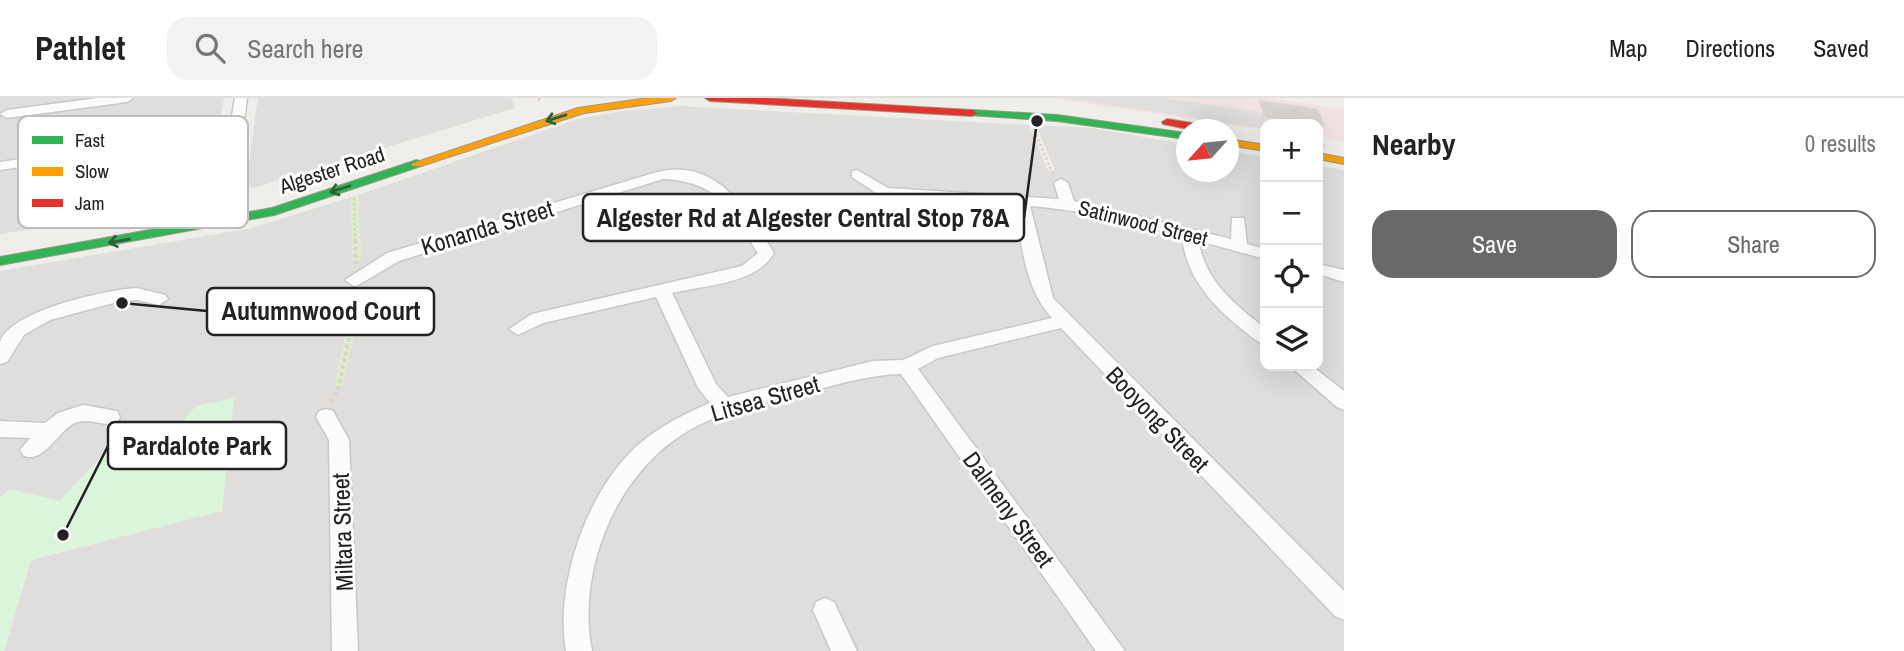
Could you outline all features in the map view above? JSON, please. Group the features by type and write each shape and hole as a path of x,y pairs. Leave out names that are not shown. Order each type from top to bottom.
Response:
{"main road":[{"name":"Algester Road","path":"305,183 577,98"},
{"name":"Algester Road","path":"248,217 274,211 582,110 671,98"},
{"path":"710,98 1086,121 1176,134"},
{"path":"896,98 1070,108 1176,124"},
{"path":"1239,133 1260,136"},
{"path":"1239,144 1260,147"},
{"path":"1323,147 1344,149"},
{"path":"1323,149 1344,160"},
{"name":"Algester Road","path":"0,261 191,228"}],"street":[{"path":"25,116 127,98"},
{"path":"238,116 241,98"},
{"path":"106,115 112,100"},
{"path":"3,120 14,102"},
{"path":"0,166 18,163"},
{"name":"Satinwood Street","path":"857,174 884,192 1068,204 1115,213 1260,253"},
{"name":"Konanda Street","path":"354,280 393,257 639,180 673,175 706,179 724,190 766,253 761,262 747,270 662,290"},
{"path":"1061,183 1068,204"},
{"path":"910,222 911,194"},
{"name":"Booyong Street","path":"1021,202 1040,288 1063,321 1344,608"},
{"path":"1238,221 1240,247"},
{"path":"1190,235 1190,251 1200,274 1215,296 1260,334"},
{"path":"1323,270 1344,276"},
{"path":"518,329 538,318 662,290 708,388 724,407"},
{"path":"0,357 18,330 44,316 121,295 137,294 159,299"},
{"name":"Litsea Street","path":"579,651 575,629 581,573 597,522 622,478 650,447 690,420 724,407 873,369 906,367 933,353 1063,321"},
{"name":"Dalmeny Street","path":"906,367 1112,651"},
{"path":"1305,371 1344,402"},
{"path":"31,450 76,412 87,411 110,417"},
{"name":"Miltara Street","path":"326,417 339,440 345,651"},
{"path":"0,429 8,427 50,432"},
{"path":"825,610 844,651"}],"path":[{"path":"539,98 540,103"},
{"path":"1028,117 1051,172 1061,183"},
{"path":"326,417 339,386 358,291 354,280 354,197 350,192"}],"shaded area":[{"path":"0,98 224,98 221,116 18,116 18,228 37,228 0,234"},
{"path":"258,98 511,98 515,108 252,188 248,186"},
{"path":"1051,98 1269,98 1344,109 1344,142 1323,139 1323,119 1260,119 1260,129 1239,126 1239,119 1191,119"},
{"path":"1065,98 1164,98 1263,113 1265,117 1278,119 1260,119 1260,128 1239,125 1239,119 1200,119"},
{"path":"680,106 1029,125 1048,171 1055,171 1036,125 1091,128 1176,142 1176,182 1239,182 1239,153 1260,156 1260,371 1323,371 1323,167 1344,170 1344,651 4,651 31,560 221,511 196,406 161,446 121,437 59,501 10,489 0,498 0,271 252,228 351,197 353,262 361,260 358,195 578,119 623,111","holes":["353,300 361,300 343,385 335,386"]}],"green space":[{"path":"358,195 361,260 353,263 351,197"},
{"path":"361,299 343,385 335,386 354,300"},
{"path":"234,398 222,511 31,559 4,651 0,651 0,498 10,489 59,501 121,437 161,446 196,406"}],"building":[{"path":"1259,100 1318,109 1322,119 1278,119 1264,117"}],"traffic: fast":[{"path":"972,113 1057,118 1176,135"},
{"path":"248,216 274,211 417,164"},
{"path":"0,261 181,228"}],"traffic: slow":[{"path":"417,164 582,110 671,98"},
{"path":"1239,144 1260,147"},
{"path":"1323,157 1344,161"}],"traffic: jam":[{"path":"710,98 972,113"},
{"path":"1167,122 1176,123"}],"place":[{"name":"Algester Rd at Algester Central Stop 78A","path":"1037,121"},
{"name":"Autumnwood Court","path":"122,303"},
{"name":"Pardalote Park","path":"63,535"}]}
